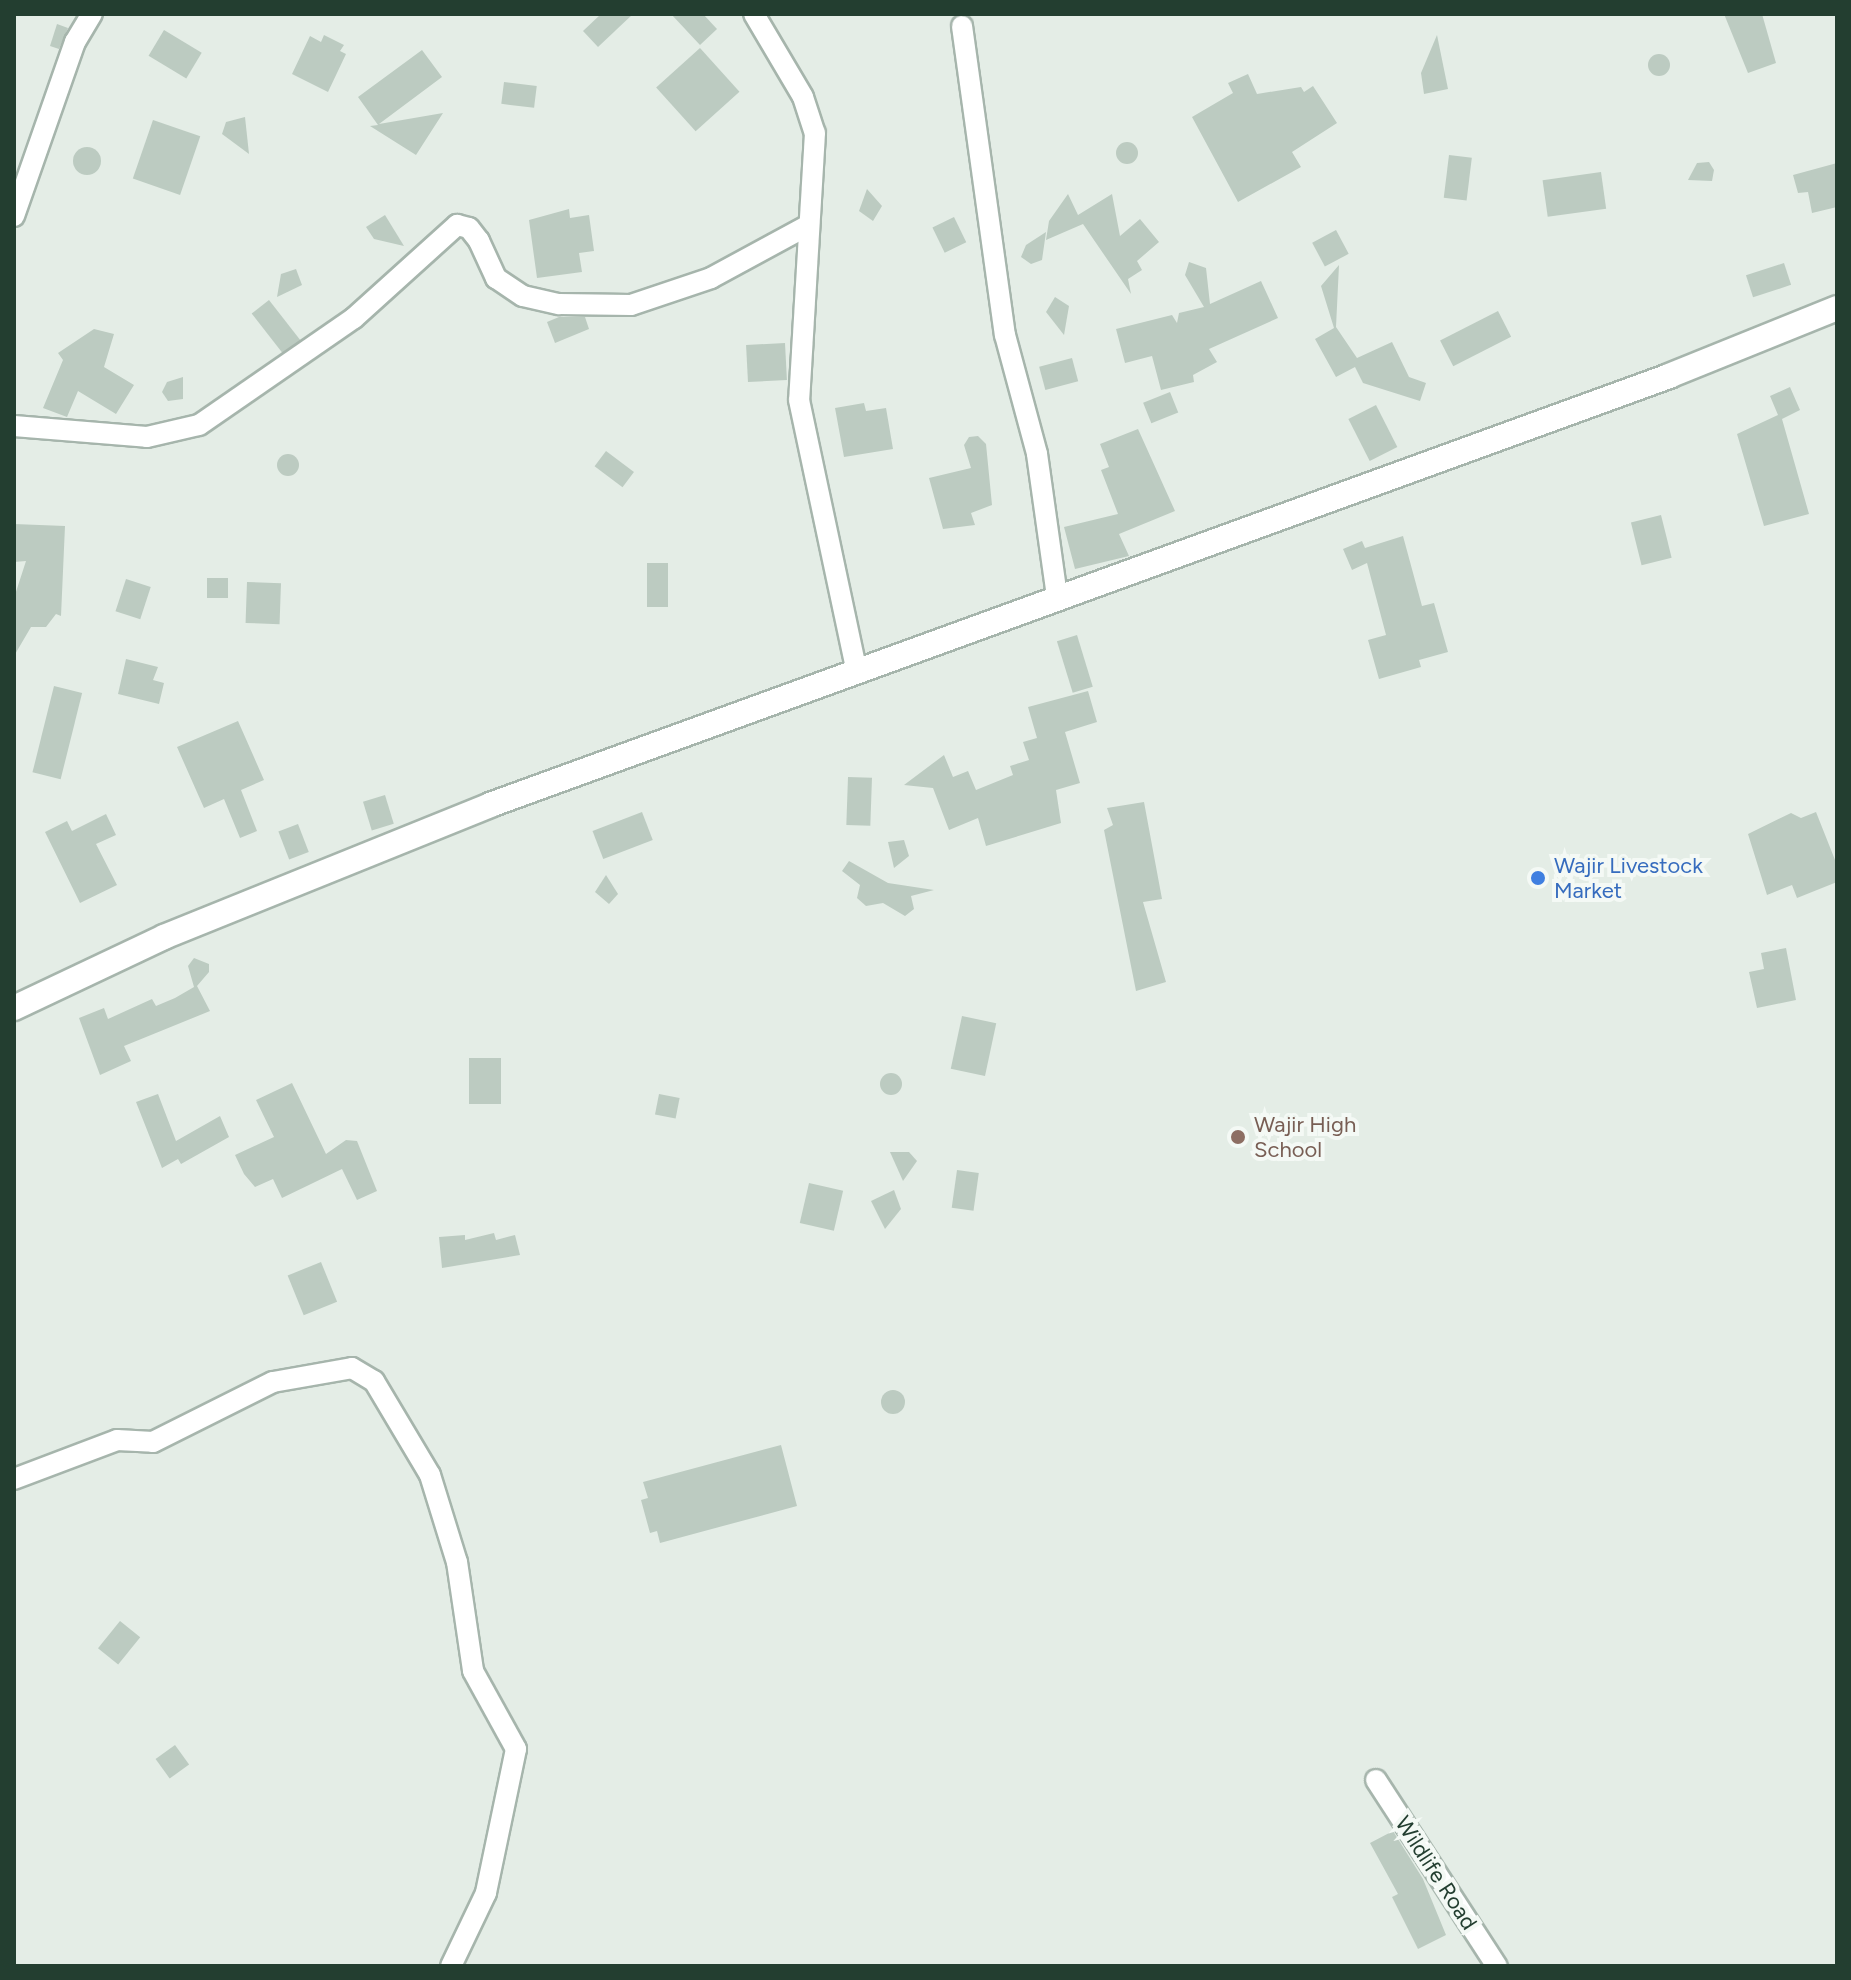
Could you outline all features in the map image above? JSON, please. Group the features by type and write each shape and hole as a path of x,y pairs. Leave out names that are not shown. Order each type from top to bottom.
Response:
{"street":[{"path":"14,216 75,42 92,14"},
{"path":"754,14 803,97 815,133 805,227 799,400 856,668"},
{"path":"962,26 1005,335 1037,454 1057,597"},
{"path":"14,426 147,437 199,425 354,318 457,225 469,228 479,241 496,278 523,296 559,304 631,305 711,278 805,227"},
{"path":"14,1008 164,937 476,810 856,668 1669,376 1837,308"},
{"path":"14,1479 117,1440 153,1442 273,1382 352,1368 374,1381 430,1475 457,1562 473,1671 516,1749 486,1893 451,1966"},
{"name":"Wildlife Road","path":"1376,1780 1497,1966"}],"building":[{"path":"601,14 633,14 598,47 583,31"},
{"path":"671,14 703,14 717,29 700,45"},
{"path":"1724,14 1762,14 1776,63 1748,73"},
{"path":"57,24 68,28 59,49 50,46"},
{"path":"164,30 202,53 186,78 149,56"},
{"path":"324,35 344,45 340,51 346,54 328,92 292,74 310,36 321,42"},
{"path":"1437,35 1448,89 1424,94 1421,73"},
{"path":"700,48 739,92 696,131 656,87"},
{"path":"422,50 442,77 379,124 443,113 416,155 370,126 378,125 358,97"},
{"path":"1659,54 1667,57 1670,65 1667,73 1659,76 1651,73 1648,65 1651,57"},
{"path":"1248,74 1257,94 1301,87 1304,92 1313,86 1337,123 1292,152 1301,167 1238,202 1192,117 1233,93 1228,83"},
{"path":"504,82 537,86 534,108 501,104"},
{"path":"245,117 249,154 222,134 226,122"},
{"path":"153,120 200,136 180,195 133,179"},
{"path":"1127,142 1135,145 1138,153 1135,161 1127,164 1119,161 1116,153 1119,145"},
{"path":"87,147 97,151 101,161 97,171 87,175 77,171 73,161 77,151"},
{"path":"1449,155 1472,158 1467,200 1444,198"},
{"path":"1709,162 1714,170 1712,181 1688,180 1697,163"},
{"path":"1837,163 1837,207 1812,213 1808,192 1798,193 1793,175"},
{"path":"1601,172 1606,209 1548,217 1543,180"},
{"path":"867,189 882,206 873,221 859,211"},
{"path":"1068,194 1078,215 1112,194 1120,236 1140,219 1159,242 1137,261 1142,270 1128,279 1131,294 1083,224 1046,240 1049,221"},
{"path":"569,209 570,218 589,215 594,251 579,253 582,272 537,278 529,220"},
{"path":"385,215 404,246 374,239 366,227"},
{"path":"954,217 966,242 945,253 932,228"},
{"path":"1336,230 1349,254 1325,267 1312,243"},
{"path":"1046,232 1042,260 1031,264 1021,257 1026,245"},
{"path":"1189,262 1206,268 1210,304 1261,281 1278,318 1209,349 1217,362 1193,375 1194,382 1161,390 1152,356 1125,363 1116,329 1172,315 1177,323 1179,313 1204,307 1185,275"},
{"path":"1784,263 1791,285 1753,297 1746,275"},
{"path":"1339,265 1336,327 1357,358 1392,342 1409,377 1426,383 1420,401 1363,383 1355,367 1336,377 1315,339 1334,328 1321,286"},
{"path":"296,269 302,285 277,297 281,274"},
{"path":"1055,297 1069,306 1064,335 1046,312"},
{"path":"269,300 300,340 283,354 252,314"},
{"path":"1498,311 1511,337 1453,366 1440,341"},
{"path":"559,317 585,317 589,329 555,343 547,322"},
{"path":"94,329 114,334 104,367 134,385 116,414 78,391 67,417 43,408 63,360 58,353"},
{"path":"785,343 787,380 748,382 746,345"},
{"path":"1072,358 1078,381 1045,390 1039,367"},
{"path":"183,377 183,399 168,401 162,392 167,382"},
{"path":"1790,387 1800,410 1782,419 1809,514 1764,526 1737,434 1778,415 1770,396"},
{"path":"1170,392 1178,412 1151,423 1143,403"},
{"path":"864,403 866,411 886,408 893,449 844,457 835,408"},
{"path":"1376,405 1397,447 1370,461 1348,419"},
{"path":"1138,429 1175,511 1119,534 1129,556 1075,569 1064,527 1118,514 1101,470 1109,467 1100,444"},
{"path":"978,436 986,444 992,505 971,513 975,525 943,529 929,478 971,468 964,445 969,437"},
{"path":"606,451 634,472 623,487 595,466"},
{"path":"288,454 296,457 299,465 296,473 288,476 280,473 277,465 280,457"},
{"path":"1661,515 1672,558 1642,565 1631,522"},
{"path":"14,524 65,526 61,616 56,614 46,627 31,627 14,656 14,598 26,561 14,562"},
{"path":"1403,536 1422,606 1434,603 1448,652 1419,660 1421,667 1379,679 1368,640 1386,635 1367,563 1352,570 1343,549 1362,541 1365,548"},
{"path":"647,563 668,563 668,607 647,607"},
{"path":"207,578 228,578 228,598 207,598"},
{"path":"126,579 151,587 140,619 115,611"},
{"path":"247,582 281,583 280,624 246,623"},
{"path":"1077,635 1093,687 1073,693 1057,641"},
{"path":"126,659 158,667 153,680 164,683 159,704 118,694"},
{"path":"54,686 82,693 61,779 32,772"},
{"path":"1088,691 1097,722 1065,732 1080,783 1056,790 1061,823 986,846 978,818 949,830 933,788 904,785 944,755 953,777 968,771 976,790 1013,775 1010,766 1029,760 1023,742 1037,738 1028,707"},
{"path":"238,721 264,780 241,790 257,831 240,838 224,799 204,808 177,747"},
{"path":"848,777 872,778 870,826 846,825"},
{"path":"385,795 394,824 372,830 363,802"},
{"path":"1144,802 1162,899 1143,902 1166,982 1136,991 1104,830 1113,825 1107,808"},
{"path":"642,812 653,840 603,859 593,831"},
{"path":"1816,812 1837,865 1837,882 1797,898 1792,885 1767,895 1748,834 1791,813 1801,818"},
{"path":"106,814 116,835 96,844 117,885 80,903 45,832 67,821 72,831"},
{"path":"298,824 309,852 289,860 278,832"},
{"path":"904,840 909,856 894,868 888,842"},
{"path":"849,861 888,883 934,890 911,896 914,909 905,916 883,903 866,906 857,898 860,885 842,871"},
{"path":"606,875 618,894 609,904 595,892"},
{"path":"1786,948 1796,1000 1757,1008 1749,972 1764,969 1761,953"},
{"path":"194,958 209,964 209,972 197,986 210,1011 124,1046 131,1061 100,1075 79,1018 104,1008 108,1019 152,999 156,1006 175,998 194,987 188,966"},
{"path":"962,1016 996,1023 985,1076 951,1069"},
{"path":"469,1058 501,1058 501,1104 469,1104"},
{"path":"891,1073 899,1076 902,1084 899,1092 891,1095 883,1092 880,1084 883,1076"},
{"path":"292,1083 326,1154 346,1140 357,1141 377,1191 357,1200 342,1169 282,1198 273,1179 255,1187 244,1174 235,1155 274,1137 256,1100"},
{"path":"158,1094 176,1141 220,1116 229,1137 181,1164 178,1159 162,1168 136,1102"},
{"path":"659,1094 680,1098 676,1119 655,1115"},
{"path":"890,1152 909,1152 917,1161 903,1181"},
{"path":"957,1170 979,1173 973,1211 952,1208"},
{"path":"809,1183 843,1191 834,1231 800,1223"},
{"path":"894,1190 901,1209 885,1229 871,1201"},
{"path":"494,1233 496,1240 515,1235 520,1255 442,1268 439,1237 465,1235 465,1240"},
{"path":"321,1262 337,1302 304,1315 288,1275"},
{"path":"893,1390 902,1393 905,1402 902,1411 893,1414 884,1411 881,1402 884,1393"},
{"path":"781,1445 797,1506 660,1543 657,1531 650,1533 641,1500 648,1498 643,1482"},
{"path":"120,1621 140,1637 118,1665 98,1648"},
{"path":"175,1745 189,1764 170,1779 156,1759"},
{"path":"1393,1831 1423,1879 1446,1935 1418,1949 1392,1897 1398,1894 1370,1843"}],"place":[{"name":"Wajir Livestock Market","path":"1538,878"},
{"name":"Wajir High School","path":"1238,1137"}]}
